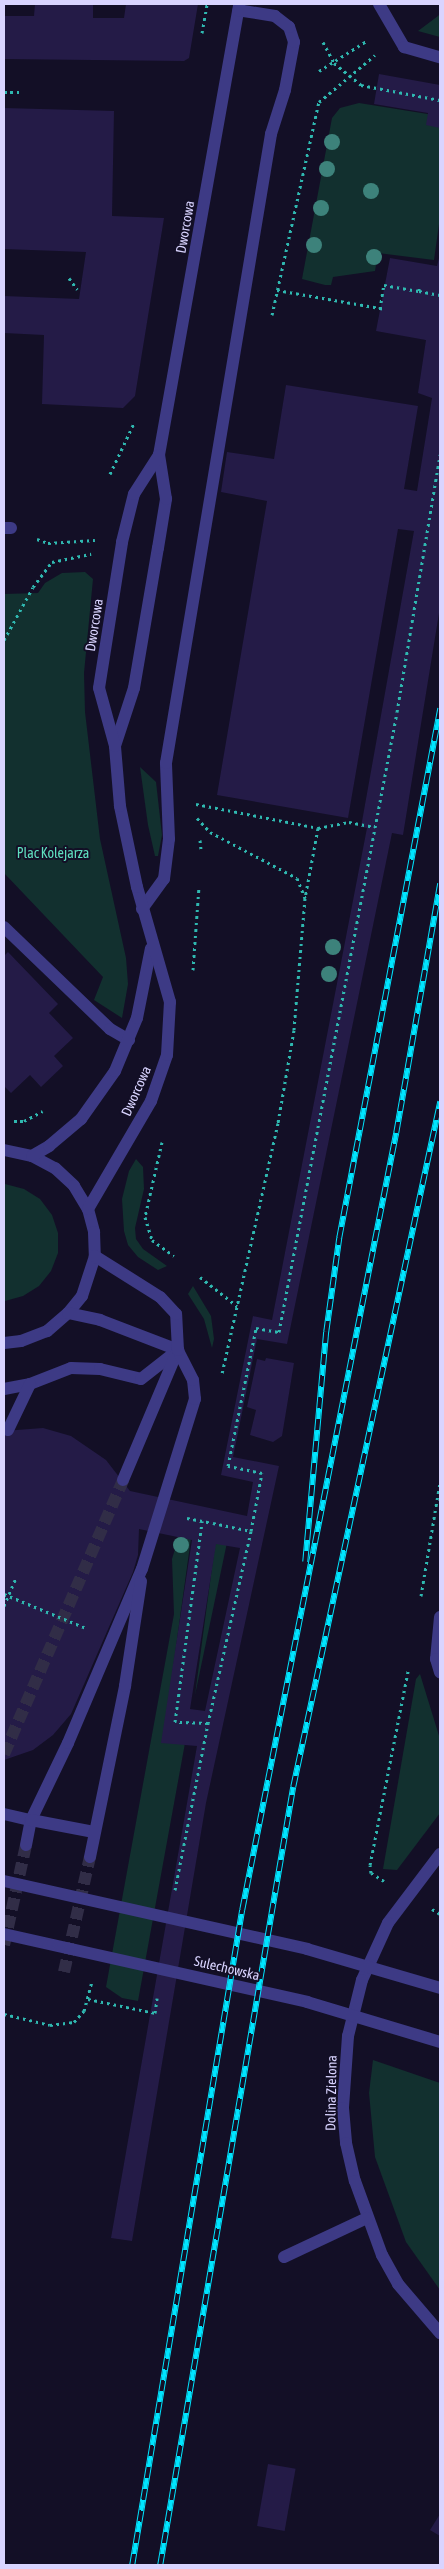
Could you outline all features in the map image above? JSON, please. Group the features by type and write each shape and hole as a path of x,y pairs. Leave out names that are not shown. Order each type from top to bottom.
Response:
{"street":[{"path":"379,4 390,27 404,47 440,56"},
{"path":"142,909 164,878 170,839 166,763 271,134 285,90 294,42 288,27 275,16 238,7"},
{"name":"Dworcowa","path":"115,746 134,688 166,499 159,455 238,7"},
{"name":"Dworcowa","path":"88,1209 151,1101 167,1055 170,1002 151,946 142,909 120,806 115,746 100,688 122,542 134,494 159,455"},
{"path":"4,927 110,1029 130,1040"},
{"name":"Dworcowa","path":"32,1156 49,1146 81,1119 115,1071 130,1040 137,1018 151,946"},
{"path":"4,1150 32,1156 55,1168 74,1186 88,1209 94,1232 95,1256 85,1290 68,1313 47,1331 21,1341 4,1343"},
{"path":"26,1845 31,1820 142,1569 195,1399 193,1380 178,1350 176,1314 160,1297 95,1256"},
{"path":"68,1313 100,1320 178,1350"},
{"path":"4,1389 30,1384 71,1368 100,1369 141,1379 178,1350"},
{"path":"123,1480 178,1350"},
{"path":"8,1430 30,1384"},
{"path":"90,1857 136,1625 142,1569"},
{"path":"440,1617 436,1659 440,1672"},
{"path":"4,1814 94,1832"},
{"name":"Dolina Zielona","path":"440,1854 407,1895 373,1951 362,1980 348,2036 343,2108 346,2143 366,2218 398,2284 440,2333"},
{"path":"4,1881 307,1949 440,1988"},
{"name":"Sulechowska","path":"4,1934 307,2002 440,2042"},
{"path":"284,2257 366,2218"}],"path":[{"path":"201,42 207,4"},
{"path":"318,72 390,27"},
{"path":"272,320 319,102 397,38"},
{"path":"334,63 361,85 440,100"},
{"path":"4,92 22,92"},
{"path":"69,278 77,289"},
{"path":"380,309 384,285 440,295"},
{"path":"418,291 419,285"},
{"path":"277,290 385,309"},
{"path":"108,480 138,415"},
{"path":"174,1897 208,1723 262,1473 228,1466 256,1328 279,1332 376,826 440,455"},
{"path":"7,528 48,543 96,540"},
{"path":"4,640 33,587 52,562 94,554 98,532"},
{"path":"4,633 9,630"},
{"path":"196,796 198,826"},
{"path":"196,804 318,828 349,822 376,826"},
{"path":"197,818 210,832 297,878 305,898 318,828"},
{"path":"199,834 201,849"},
{"path":"156,1136 162,1141 145,1216 152,1240 174,1256"},
{"path":"200,1277 237,1306"},
{"path":"420,1599 440,1482"},
{"path":"177,1516 251,1531"},
{"path":"202,1521 175,1722 208,1723"},
{"path":"4,1606 6,1595 16,1578"},
{"path":"6,1595 112,1638"},
{"path":"386,1882 371,1873 370,1865 409,1666"},
{"path":"432,1909 440,1914"},
{"path":"88,1999 155,2013 158,1994"}],"green space":[{"path":"440,14 440,37 418,31 438,16"},
{"path":"359,103 440,116 440,217 434,260 378,253 375,271 333,277 331,285 325,285 302,279 332,118 340,108"},
{"name":"Plac Kolejarza","path":"85,572 93,579 84,673 85,712 100,839 126,958 128,984 122,1018 94,1000 103,977 4,873 4,594 38,593 45,583 62,573"},
{"path":"140,767 156,782 162,835 158,856 155,856 148,825"},
{"path":"136,1159 143,1167 144,1189 135,1228 136,1239 143,1249 167,1266 158,1270 138,1257 128,1245 124,1231 122,1199 129,1171"},
{"path":"5,1184 24,1189 40,1199 52,1215 58,1233 58,1253 51,1271 39,1286 23,1296 5,1301"},
{"path":"193,1286 211,1316 214,1339 212,1348 204,1319 188,1294"},
{"path":"217,1530 229,1533 195,1695"},
{"path":"179,1536 191,1538 163,1741 185,1743 138,2001 122,1998 106,1987 174,1614 172,1559"},
{"path":"420,1674 440,1739 440,1813 397,1870 383,1869 416,1679"},
{"path":"373,2060 440,2083 440,2290 406,2242 375,2157 369,2093"}],"building":[{"path":"35,4 93,4 93,18 124,18 126,4 198,4 189,58 184,61 4,59 4,16 34,16"},
{"path":"379,74 440,85 440,128 426,125 428,113 374,104"},
{"path":"4,108 114,111 112,216 164,218 135,396 123,408 42,404 44,335 4,333 4,296 79,299 86,252 4,249"},
{"path":"440,254 440,607 403,835 392,833 287,1344 257,1339 233,1457 279,1466 206,1803 132,2241 111,2238 197,1746 161,1743 192,1540 139,1529 138,1555 133,1572 71,1714 53,1735 33,1750 4,1760 4,1431 43,1428 71,1436 106,1460 130,1491 247,1516 253,1482 221,1475 253,1316 272,1320 367,828 361,827 414,531 398,529 348,818 217,795 267,501 221,492 227,452 274,459 286,385 418,406 404,489 417,491 432,398 418,393 426,340 376,331 390,258 437,266","holes":["216,1544 240,1548 205,1711 190,1709"]},
{"path":"8,952 58,1004 49,1013 73,1038 54,1056 63,1066 41,1087 30,1075 11,1093 4,1086 4,956"},
{"path":"266,1358 294,1363 282,1436 273,1442 250,1435 256,1410 247,1407 257,1359 265,1361"},
{"path":"268,2464 296,2469 285,2531 257,2526"},
{"path":"440,2514 440,2536 430,2530"}],"tunnel":[{"path":"4,1754 123,1480"},
{"path":"4,1945 26,1845"},
{"path":"64,1972 90,1857"}],"railway":[{"path":"305,1562 326,1332 339,1238 440,709"},
{"path":"132,2565 242,1910 396,1133 440,884"},
{"path":"160,2565 293,1787 440,1102"}]}
